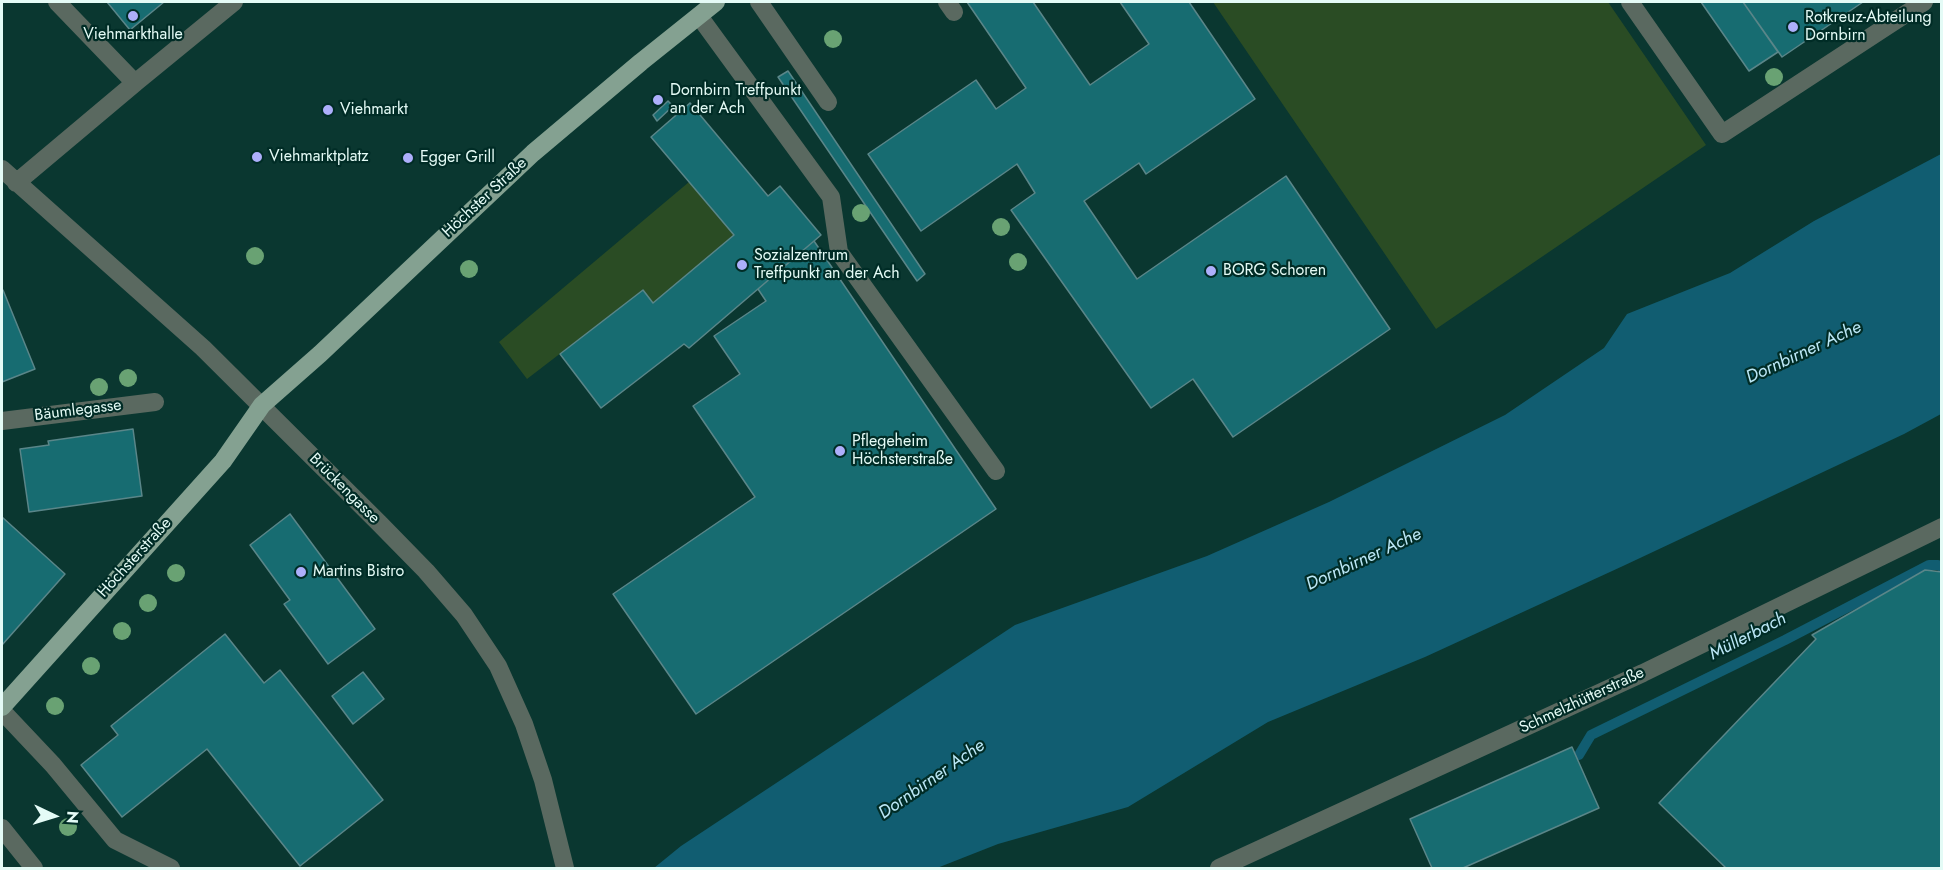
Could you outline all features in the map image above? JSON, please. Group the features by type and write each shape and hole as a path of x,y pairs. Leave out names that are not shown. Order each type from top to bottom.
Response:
{"main road":[{"name":"Höchster Straße","path":"262,405 320,354 532,153 716,2"},
{"name":"Höchsterstraße","path":"2,707 223,461 262,405"}],"street":[{"path":"57,2 135,83"},
{"path":"16,183 234,2"},
{"path":"759,2 828,102"},
{"path":"1630,2 1722,134 1924,2"},
{"path":"699,16 831,197 839,252 996,471"},
{"name":"Brückengasse","path":"2,169 203,348 426,571 464,615 498,666 524,724 543,780 565,868"},
{"name":"Bäumlegasse","path":"2,421 154,402"},
{"name":"Schmelzhütterstraße","path":"1220,868 1643,673 1941,527"},
{"path":"2,711 53,765 115,840 171,868"},
{"path":"2,828 34,868"}],"green space":[{"path":"1213,2 1608,2 1706,145 1436,329"},
{"path":"689,182 734,235 653,303 643,290 527,379 499,342"}],"water":[{"name":"Dornbirner Ache","path":"1941,154 1941,414 1904,434 1425,657 1268,722 1128,807 998,844 937,868 654,868 681,846 1015,625 1207,556 1329,502 1505,415 1604,348 1627,314 1730,273 1814,221"}],"building":[{"name":"Viehmarkthalle","path":"107,2 164,2 130,30"},
{"path":"967,2 1033,2 1090,85 1149,44 1120,2 1189,2 1255,99 1146,174 1139,163 1084,201 1137,279 1286,176 1390,329 1233,437 1193,379 1151,408 1011,210 1035,193 1017,164 921,231 868,154 976,80 996,109 1026,88"},
{"path":"1701,2 1743,2 1778,52 1749,71"},
{"name":"Rotkreuz-Abteilung Dornbirn","path":"1743,2 1863,2 1782,57"},
{"path":"788,71 925,274 917,281 778,77"},
{"path":"668,101 673,106 657,121 653,115"},
{"name":"Sozialzentrum Treffpunkt an der Ach","path":"690,103 768,196 780,186 821,235 689,348 684,344 601,408 560,354 643,290 653,303 734,235 651,137"},
{"name":"Pflegeheim Höchsterstraße","path":"814,241 996,509 696,714 613,594 755,497 693,406 740,374 714,336 766,301 758,289"},
{"path":"2,290 35,369 2,382"},
{"path":"133,429 142,496 29,512 20,449 49,445 48,441"},
{"name":"Martins Bistro","path":"290,514 375,629 328,664 284,604 290,600 250,545"},
{"path":"2,517 65,574 2,645"},
{"path":"1925,570 1942,572 1942,868 1726,868 1659,803 1816,639 1812,635"},
{"path":"225,634 264,683 280,670 383,800 300,866 207,749 122,817 81,765 118,735 111,726"},
{"path":"363,672 384,699 353,724 332,696"},
{"path":"1572,747 1599,808 1463,868 1432,868 1410,819"}],"waterway":[{"name":"Müllerbach","path":"1579,755 1591,735 1785,640 1929,565 1942,567"}],"place":[{"name":"Viehmarkthalle","path":"133,16"},
{"name":"Rotkreuz-Abteilung Dornbirn","path":"1793,27"},
{"name":"Dornbirn Treffpunkt an der Ach","path":"658,100"},
{"name":"Viehmarkt","path":"328,110"},
{"name":"Viehmarktplatz","path":"257,157"},
{"name":"Egger Grill","path":"408,158"},
{"name":"Sozialzentrum Treffpunkt an der Ach","path":"742,265"},
{"name":"BORG Schoren","path":"1211,271"},
{"name":"Pflegeheim Höchsterstraße","path":"840,451"},
{"name":"Martins Bistro","path":"301,572"}]}
